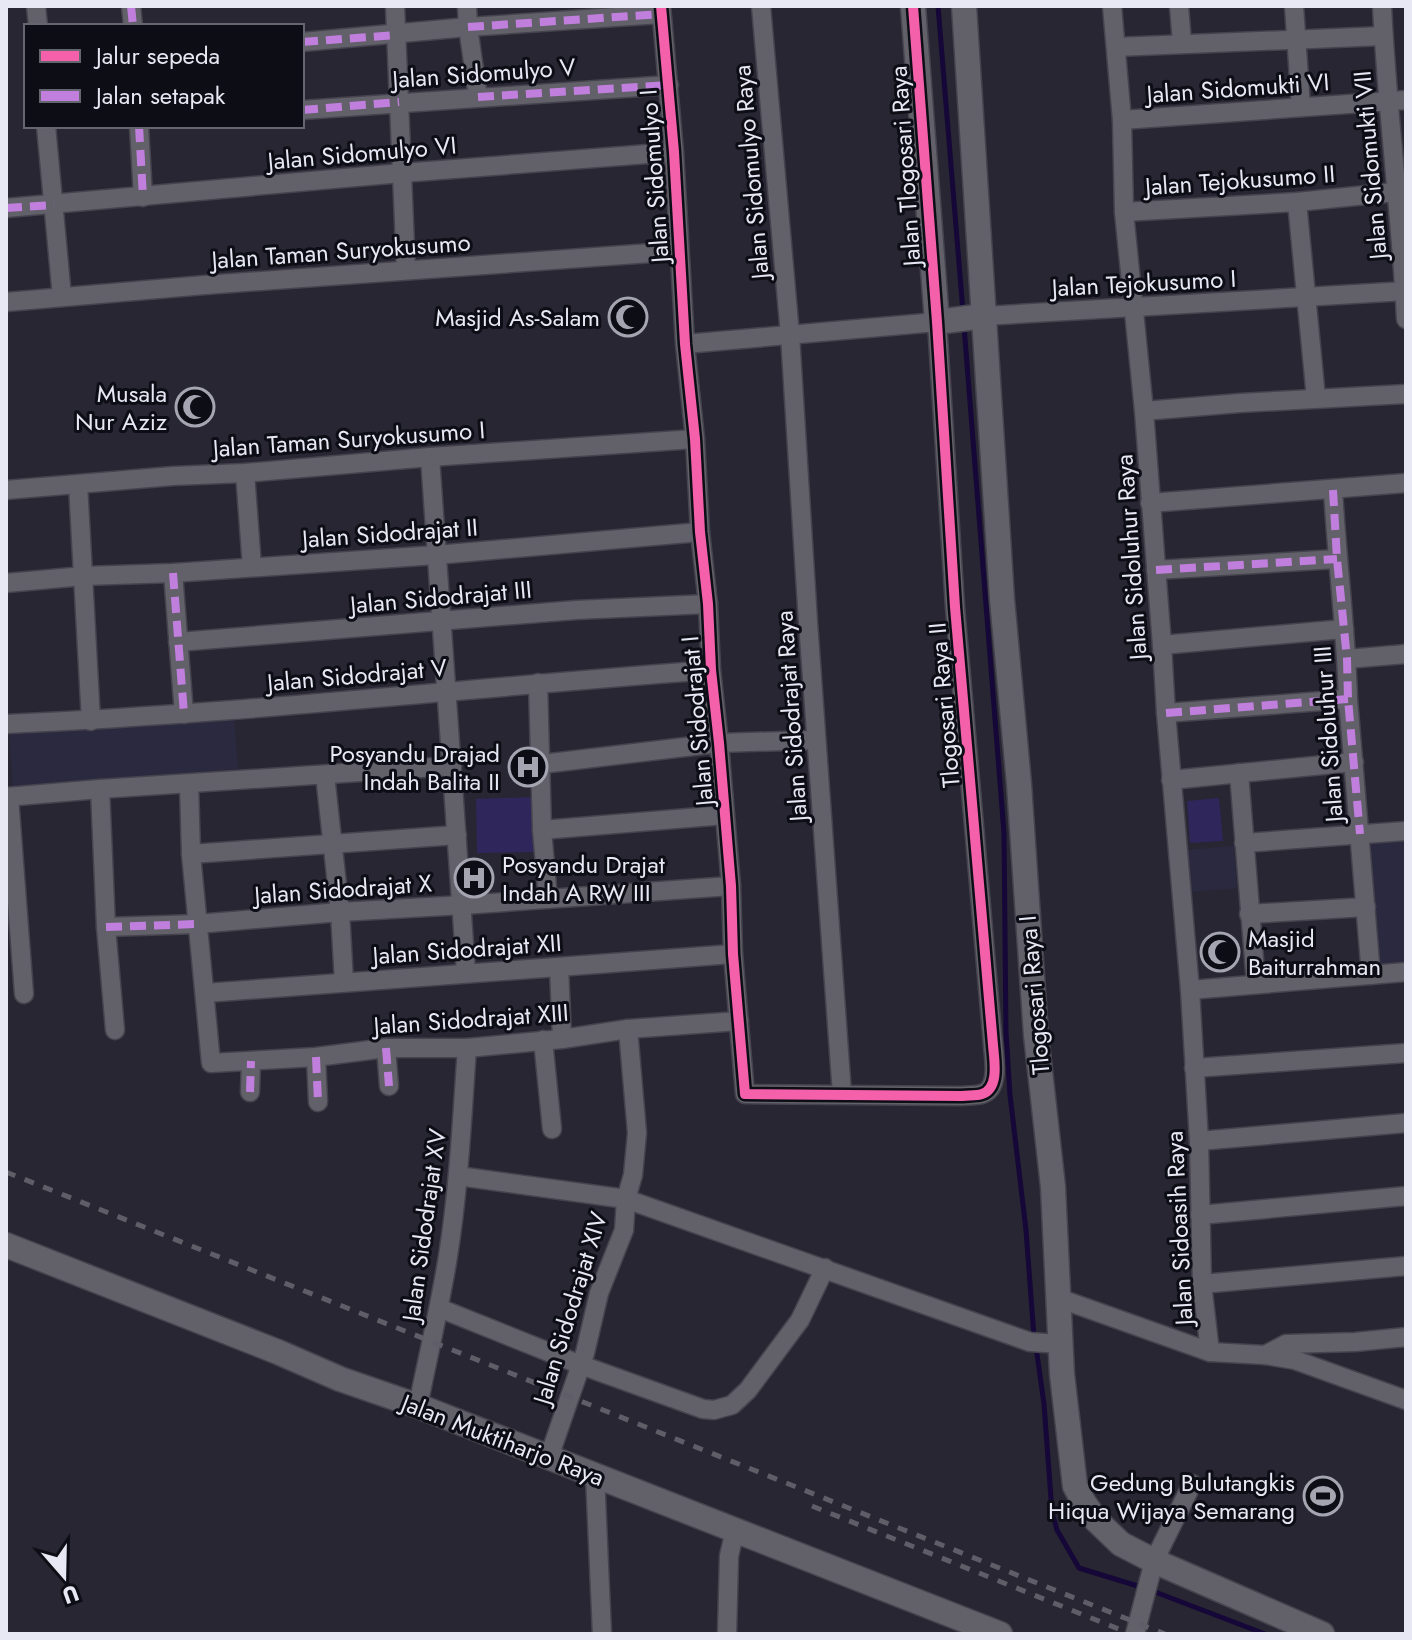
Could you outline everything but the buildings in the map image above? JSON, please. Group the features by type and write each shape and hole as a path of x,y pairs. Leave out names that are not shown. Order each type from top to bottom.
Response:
{"street":[{"path":"395,6 406,270"},
{"path":"467,6 478,97"},
{"name":"Jalan Sidomulyo Raya","path":"761,6 790,335"},
{"name":"Jalan Tlogosari Raya","path":"913,6 941,322"},
{"path":"685,344 981,316 964,6"},
{"name":"Jalan Sidoluhur Raya","path":"1112,6 1122,120 1124,212 1144,411 1190,990"},
{"path":"1179,6 1182,43"},
{"path":"1294,6 1301,107"},
{"name":"Jalan Sidomukti VII","path":"1382,6 1383,36 1398,101 1406,319"},
{"path":"304,42 661,10"},
{"name":"Jalan Sidomulyo I","path":"661,10 674,152 685,344"},
{"path":"1116,47 1383,36"},
{"name":"Jalan Sidomulyo V","path":"304,110 669,85"},
{"name":"Jalan Sidomukti VI","path":"1122,120 1398,101"},
{"path":"46,128 62,297"},
{"path":"139,128 143,197"},
{"name":"Jalan Sidomulyo VI","path":"6,208 674,152"},
{"name":"Jalan Tejokusumo II","path":"1124,212 1297,202 1401,191"},
{"path":"1297,202 1316,398"},
{"name":"Jalan Taman Suryokusumo","path":"6,302 679,251"},
{"name":"Jalan Tejokusumo I","path":"981,316 1405,291"},
{"name":"Tlogosari Raya I","path":"981,316 1036,1035 1053,1187 1058,1298 1046,1343 1075,1486 1084,1503 1109,1534 1153,1568 1322,1634"},
{"name":"Tlogosari Raya II","path":"842,1094 983,1094 992,1084 994,1072 955,607 941,322"},
{"name":"Jalan Sidodrajat Raya","path":"790,335 842,1094"},
{"name":"Jalan Sidodrajat I","path":"685,344 731,886 733,954 745,1094 842,1094"},
{"path":"1144,411 1406,394"},
{"name":"Jalan Taman Suryokusumo I","path":"6,490 695,439"},
{"path":"430,457 466,972"},
{"path":"245,473 252,567"},
{"path":"1150,503 1406,483"},
{"path":"78,484 91,721"},
{"name":"Jalan Sidoluhur III","path":"1333,490 1371,975"},
{"name":"Jalan Sidodrajat II","path":"6,583 436,555 700,532"},
{"path":"1156,570 1337,559"},
{"path":"173,573 184,714"},
{"name":"Jalan Sidodrajat III","path":"178,642 576,610 708,604"},
{"path":"1162,645 1344,629"},
{"path":"1347,659 1406,654"},
{"name":"Jalan Sidodrajat V","path":"6,724 184,714 711,670"},
{"path":"538,683 542,830 548,899"},
{"path":"1166,713 1348,699"},
{"path":"6,713 6,724"},
{"path":"542,764 719,743 816,740"},
{"path":"1171,780 1354,762"},
{"path":"24,994 8,797 452,766"},
{"path":"1239,773 1256,984"},
{"path":"325,775 340,912 344,982"},
{"path":"189,784 191,854 205,993"},
{"path":"100,789 106,927 115,1030"},
{"path":"542,830 725,815"},
{"path":"1244,843 1406,831"},
{"path":"191,854 457,835"},
{"name":"Jalan Sidodrajat X","path":"106,927 197,924 731,886"},
{"path":"1249,914 1366,907"},
{"name":"Jalan Sidodrajat XII","path":"205,993 733,954"},
{"path":"559,967 562,1039"},
{"path":"1190,990 1406,972"},
{"name":"Jalan Sidoasih Raya","path":"1058,1298 1210,1352 1202,1284 1199,1141 1190,990"},
{"name":"Jalan Sidodrajat XIII","path":"205,993 211,1063 316,1057 386,1048 467,1048 628,1029 739,1021"},
{"name":"Jalan Sidodrajat XIV","path":"549,1457 581,1365 599,1293 624,1230 637,1133 628,1029"},
{"path":"543,1040 552,1129"},
{"path":"386,1048 389,1086"},
{"name":"Jalan Sidodrajat XV","path":"418,1406 448,1255 458,1176 467,1048"},
{"path":"1194,1068 1406,1053"},
{"path":"316,1057 318,1102"},
{"path":"250,1092 251,1061"},
{"path":"1199,1141 1406,1123"},
{"path":"458,1176 626,1199 1046,1343"},
{"path":"1200,1215 1406,1196"},
{"name":"Jalan Muktiharjo Raya","path":"6,1245 340,1379 418,1406 1000,1634"},
{"path":"1202,1284 1406,1266"},
{"path":"439,1308 581,1365 703,1409 714,1410 732,1405 748,1390 800,1320 825,1268"},
{"path":"1265,1355 1286,1344 1406,1337"},
{"path":"1210,1352 1295,1360 1406,1400"},
{"path":"595,1475 602,1634"},
{"path":"1135,1634 1153,1568 1192,1484"},
{"path":"727,1634 729,1556 735,1530"}],"shaded area":[{"path":"234,714 238,769 13,786 9,731"},
{"path":"534,797 535,852 477,853 476,799"},
{"path":"1219,798 1223,841 1190,843 1187,801"},
{"path":"1406,838 1406,969 1378,972 1367,842"},
{"path":"1234,846 1237,888 1189,892 1185,850"}],"waterway":[{"path":"938,6 963,312"},
{"path":"964,326 1004,833 1006,1032 1010,1095 1026,1230 1034,1337"},
{"path":"1036,1347 1044,1404 1052,1512 1057,1530 1079,1568 1141,1587"},
{"path":"1150,1590 1265,1634"}],"railway":[{"path":"6,1172 1165,1634"},
{"path":"812,1506 1131,1634"}],"marked path":[{"path":"131,6 133,24"},
{"path":"468,27 661,14"},
{"path":"304,42 397,35"},
{"path":"478,97 669,85"},
{"path":"304,110 399,102"},
{"path":"139,128 143,197"},
{"path":"6,208 54,205"},
{"path":"1333,490 1360,834"},
{"path":"1156,570 1337,559"},
{"path":"173,573 184,714"},
{"path":"1166,713 1348,699"},
{"path":"106,927 197,924"},
{"path":"386,1048 389,1086"},
{"path":"316,1057 318,1102"},
{"path":"250,1092 251,1061"}],"cycle path":[{"path":"661,6 745,1094 962,1096 980,1095 988,1091 994,1080 995,1065 955,607 913,6"}],"place":[{"name":"Masjid As-Salam","path":"628,317"},
{"name":"Musala Nur Aziz","path":"195,407"},
{"name":"Posyandu Drajad Indah Balita II","path":"528,767"},
{"name":"Posyandu Drajat Indah A RW III","path":"474,878"},
{"name":"Masjid Baiturrahman","path":"1220,952"},
{"name":"Gedung Bulutangkis Hiqua Wijaya Semarang","path":"1323,1496"}]}
